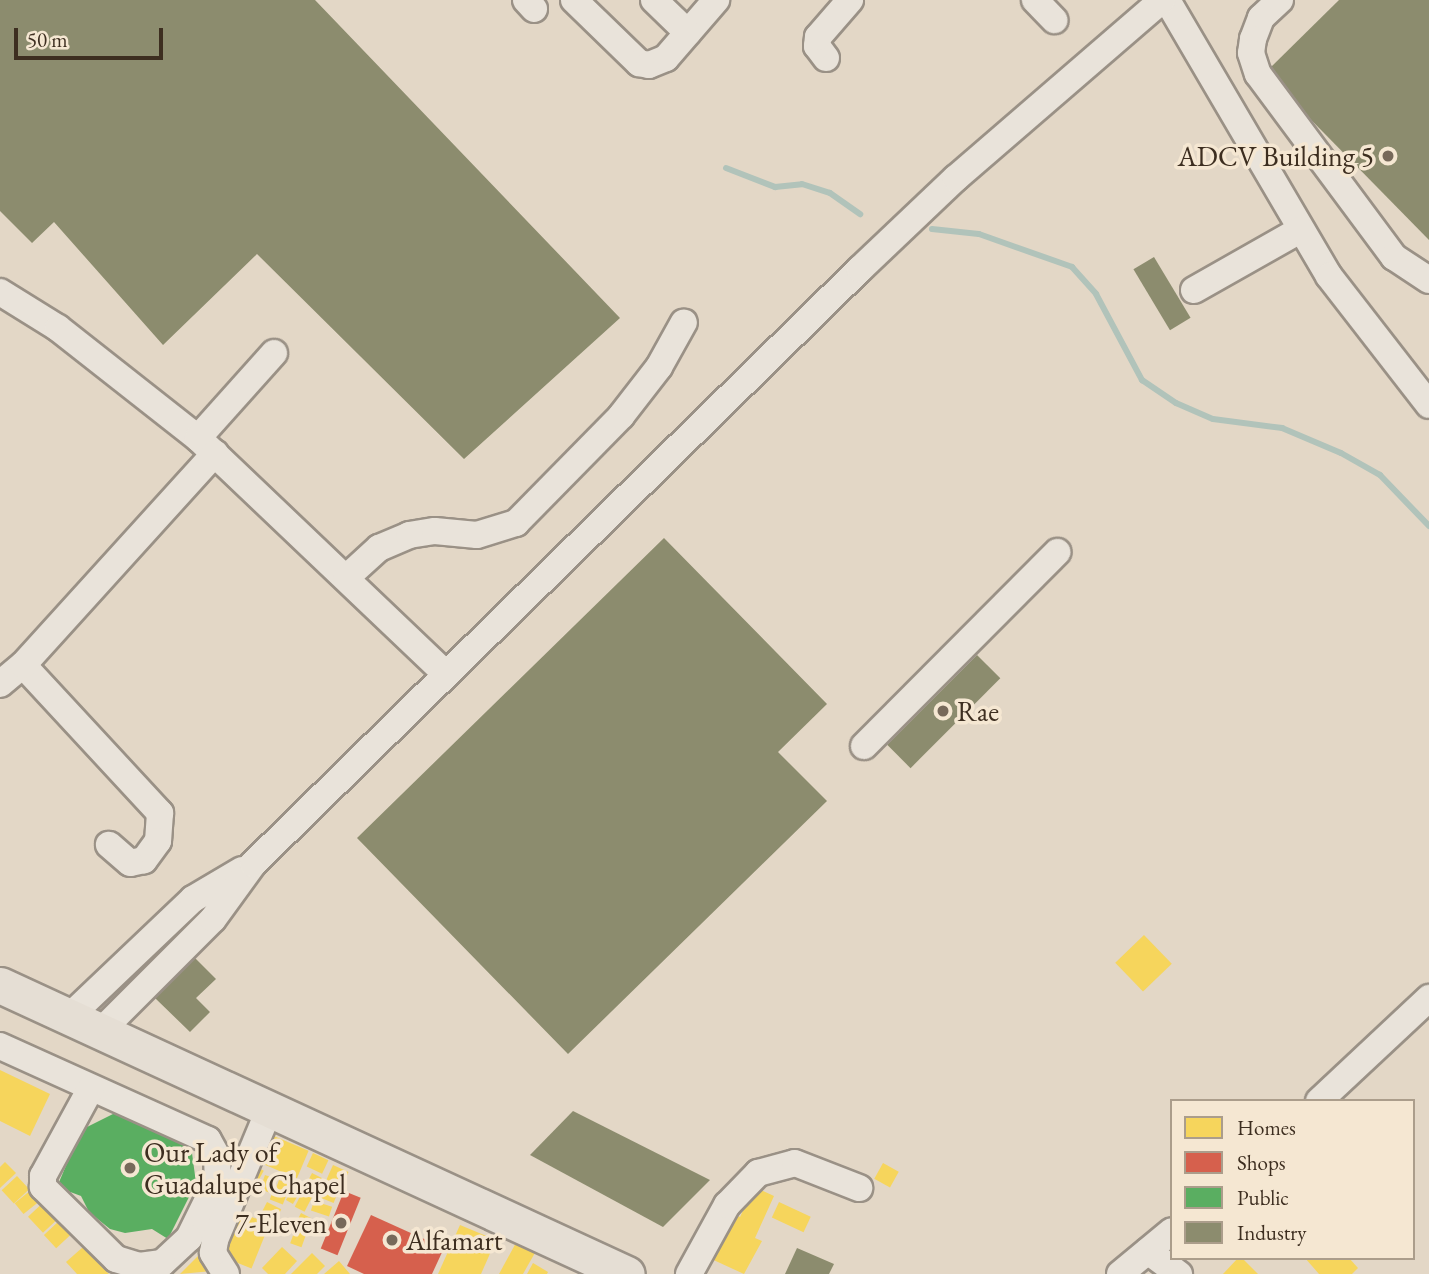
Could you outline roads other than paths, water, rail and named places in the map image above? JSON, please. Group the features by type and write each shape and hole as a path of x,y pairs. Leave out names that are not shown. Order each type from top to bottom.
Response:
{"main road":[{"path":"2,991 101,1031 269,1111 627,1274"}],"street":[{"path":"574,0 639,62 659,63 716,0"},
{"path":"654,0 688,33"},
{"path":"826,58 817,46 818,37 850,0"},
{"path":"1035,0 1054,20"},
{"path":"101,1031 213,919 253,863 444,673 956,178 1165,0 1300,229 1350,304 1429,405"},
{"path":"1280,0 1261,18 1253,39 1251,53 1258,74 1394,257 1429,281"},
{"path":"1194,290 1300,229"},
{"path":"0,292 58,328 207,446 444,673"},
{"path":"346,578 379,548 409,535 435,531 477,535 516,523 621,416 659,367 684,322"},
{"path":"0,684 23,665 207,446 274,353"},
{"path":"864,746 1057,552"},
{"path":"23,665 160,813 158,841 144,860 130,863 109,845"},
{"path":"69,1017 193,898 253,863"},
{"path":"1321,1099 1429,998"},
{"path":"0,1046 208,1140 217,1156 218,1179 189,1238 162,1263 139,1266 116,1259 42,1183 91,1088"},
{"path":"226,1274 214,1253 215,1240 269,1111"},
{"path":"689,1274 727,1205 758,1173 795,1163 859,1188"},
{"path":"1120,1274 1170,1233"},
{"path":"1148,1251 1179,1274"}],"waterway":[{"path":"726,168 775,187 802,184 830,193 860,214"},
{"path":"932,229 979,234 1072,267 1096,294 1142,380 1176,403 1213,419 1282,428 1341,453 1380,475 1429,526"}],"place":[{"name":"ADCV Building 5","path":"1388,156"},
{"name":"Rae","path":"943,711"},
{"name":"Our Lady of Guadalupe Chapel","path":"130,1168"},
{"name":"7-Eleven","path":"341,1223"},
{"name":"Alfamart","path":"392,1240"}]}
